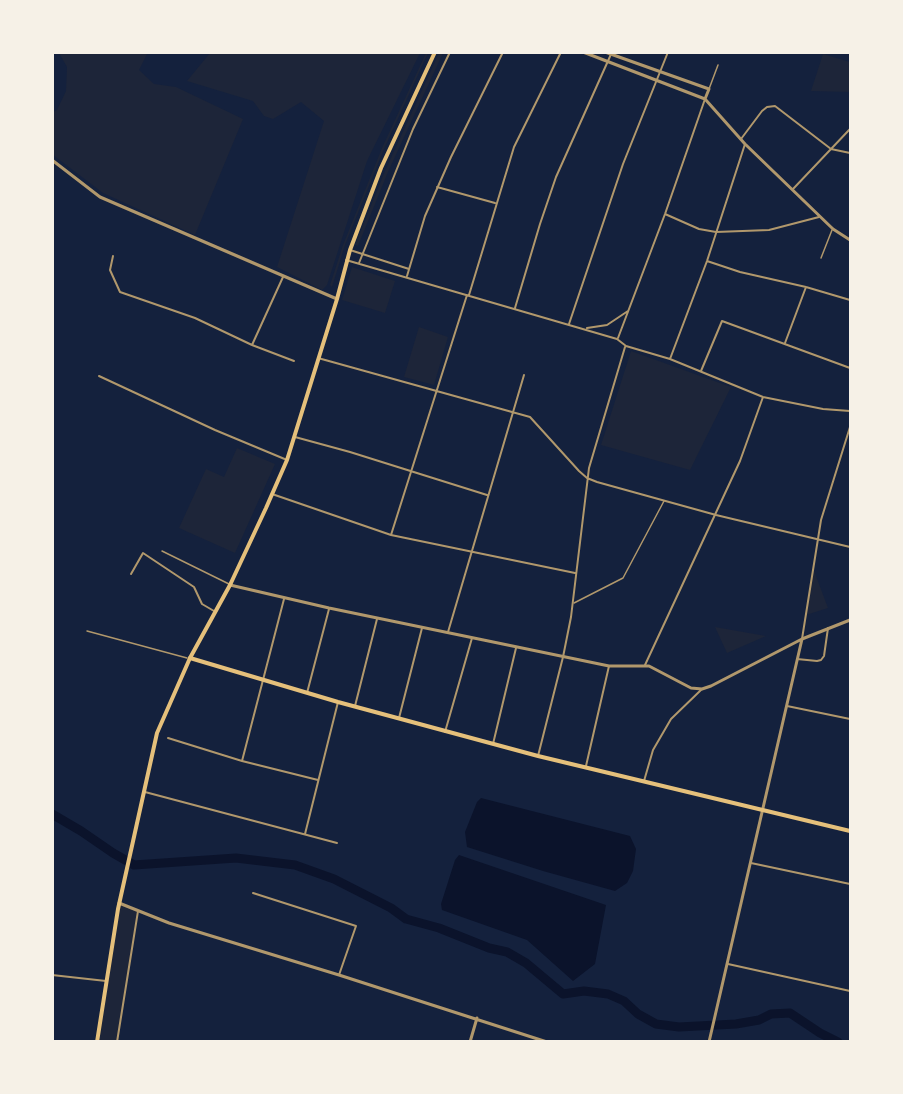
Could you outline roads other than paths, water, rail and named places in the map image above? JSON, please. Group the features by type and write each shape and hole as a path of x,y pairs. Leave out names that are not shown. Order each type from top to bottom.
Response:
{"main road":[{"path":"97,1041 119,903 157,733 190,658 230,585 287,460 337,299 346,260 381,168 435,52"},
{"path":"190,658 445,732 850,831"}],"street":[{"path":"359,263 413,129 450,52"},
{"path":"407,276 425,216 437,188 503,52"},
{"path":"391,535 514,147 561,52"},
{"path":"582,52 705,99 745,144 820,217 850,240"},
{"path":"605,52 709,89 665,214 617,339"},
{"path":"569,324 623,164 668,52"},
{"path":"515,308 556,177 611,54"},
{"path":"741,139 762,111 767,107 775,106 831,149 850,153"},
{"path":"792,189 850,129"},
{"path":"670,359 707,261 745,144"},
{"path":"52,160 100,197 337,299"},
{"path":"437,188 495,203"},
{"path":"665,214 699,229 716,232 770,230 820,217"},
{"path":"350,250 409,269"},
{"path":"113,256 110,270 120,292 195,318 252,345 294,361"},
{"path":"346,260 617,339 626,346 670,359 763,397 823,409 850,411"},
{"path":"707,261 740,272 850,300"},
{"path":"252,345 283,277"},
{"path":"785,343 806,287"},
{"path":"584,329 607,325 630,309"},
{"path":"701,371 722,321 850,368"},
{"path":"538,756 564,657 573,603 587,478 626,346"},
{"path":"318,358 530,417 587,478 716,515 850,547"},
{"path":"448,632 524,375"},
{"path":"99,376 215,430 287,460"},
{"path":"645,665 740,461 763,397"},
{"path":"709,1041 787,706 821,520 850,428"},
{"path":"295,437 412,470 489,495"},
{"path":"272,494 391,535 575,573"},
{"path":"131,574 143,553 194,587 201,604 214,611"},
{"path":"230,585 516,648 609,666 645,665 682,685 702,689"},
{"path":"242,761 284,598"},
{"path":"307,693 329,608"},
{"path":"355,706 377,617"},
{"path":"643,782 653,750 671,719 702,689 733,676 801,639 850,620"},
{"path":"399,718 423,627"},
{"path":"797,659 821,660 824,656 828,628"},
{"path":"445,732 472,638"},
{"path":"493,744 516,648"},
{"path":"586,768 609,666"},
{"path":"305,834 338,702"},
{"path":"787,706 850,719"},
{"path":"168,738 242,761 318,780"},
{"path":"142,792 337,843"},
{"path":"751,863 850,884"},
{"path":"253,893 356,926 339,975"},
{"path":"119,903 180,926 547,1041"},
{"path":"117,1041 138,911"},
{"path":"728,964 850,991"},
{"path":"52,975 106,981"},
{"path":"470,1041 477,1018"}],"lane":[{"path":"709,89 718,65"},
{"path":"821,258 833,229"},
{"path":"573,603 580,602 623,578 664,501"},
{"path":"162,551 230,585"},
{"path":"87,631 190,658"}],"waterway":[{"path":"52,814 134,865 236,858 295,865 334,879 391,908 406,919 507,952 526,963 563,994 584,991 608,994 624,1001 638,1014 656,1024 679,1027 736,1024 759,1020 771,1014 790,1013 838,1042"}]}
